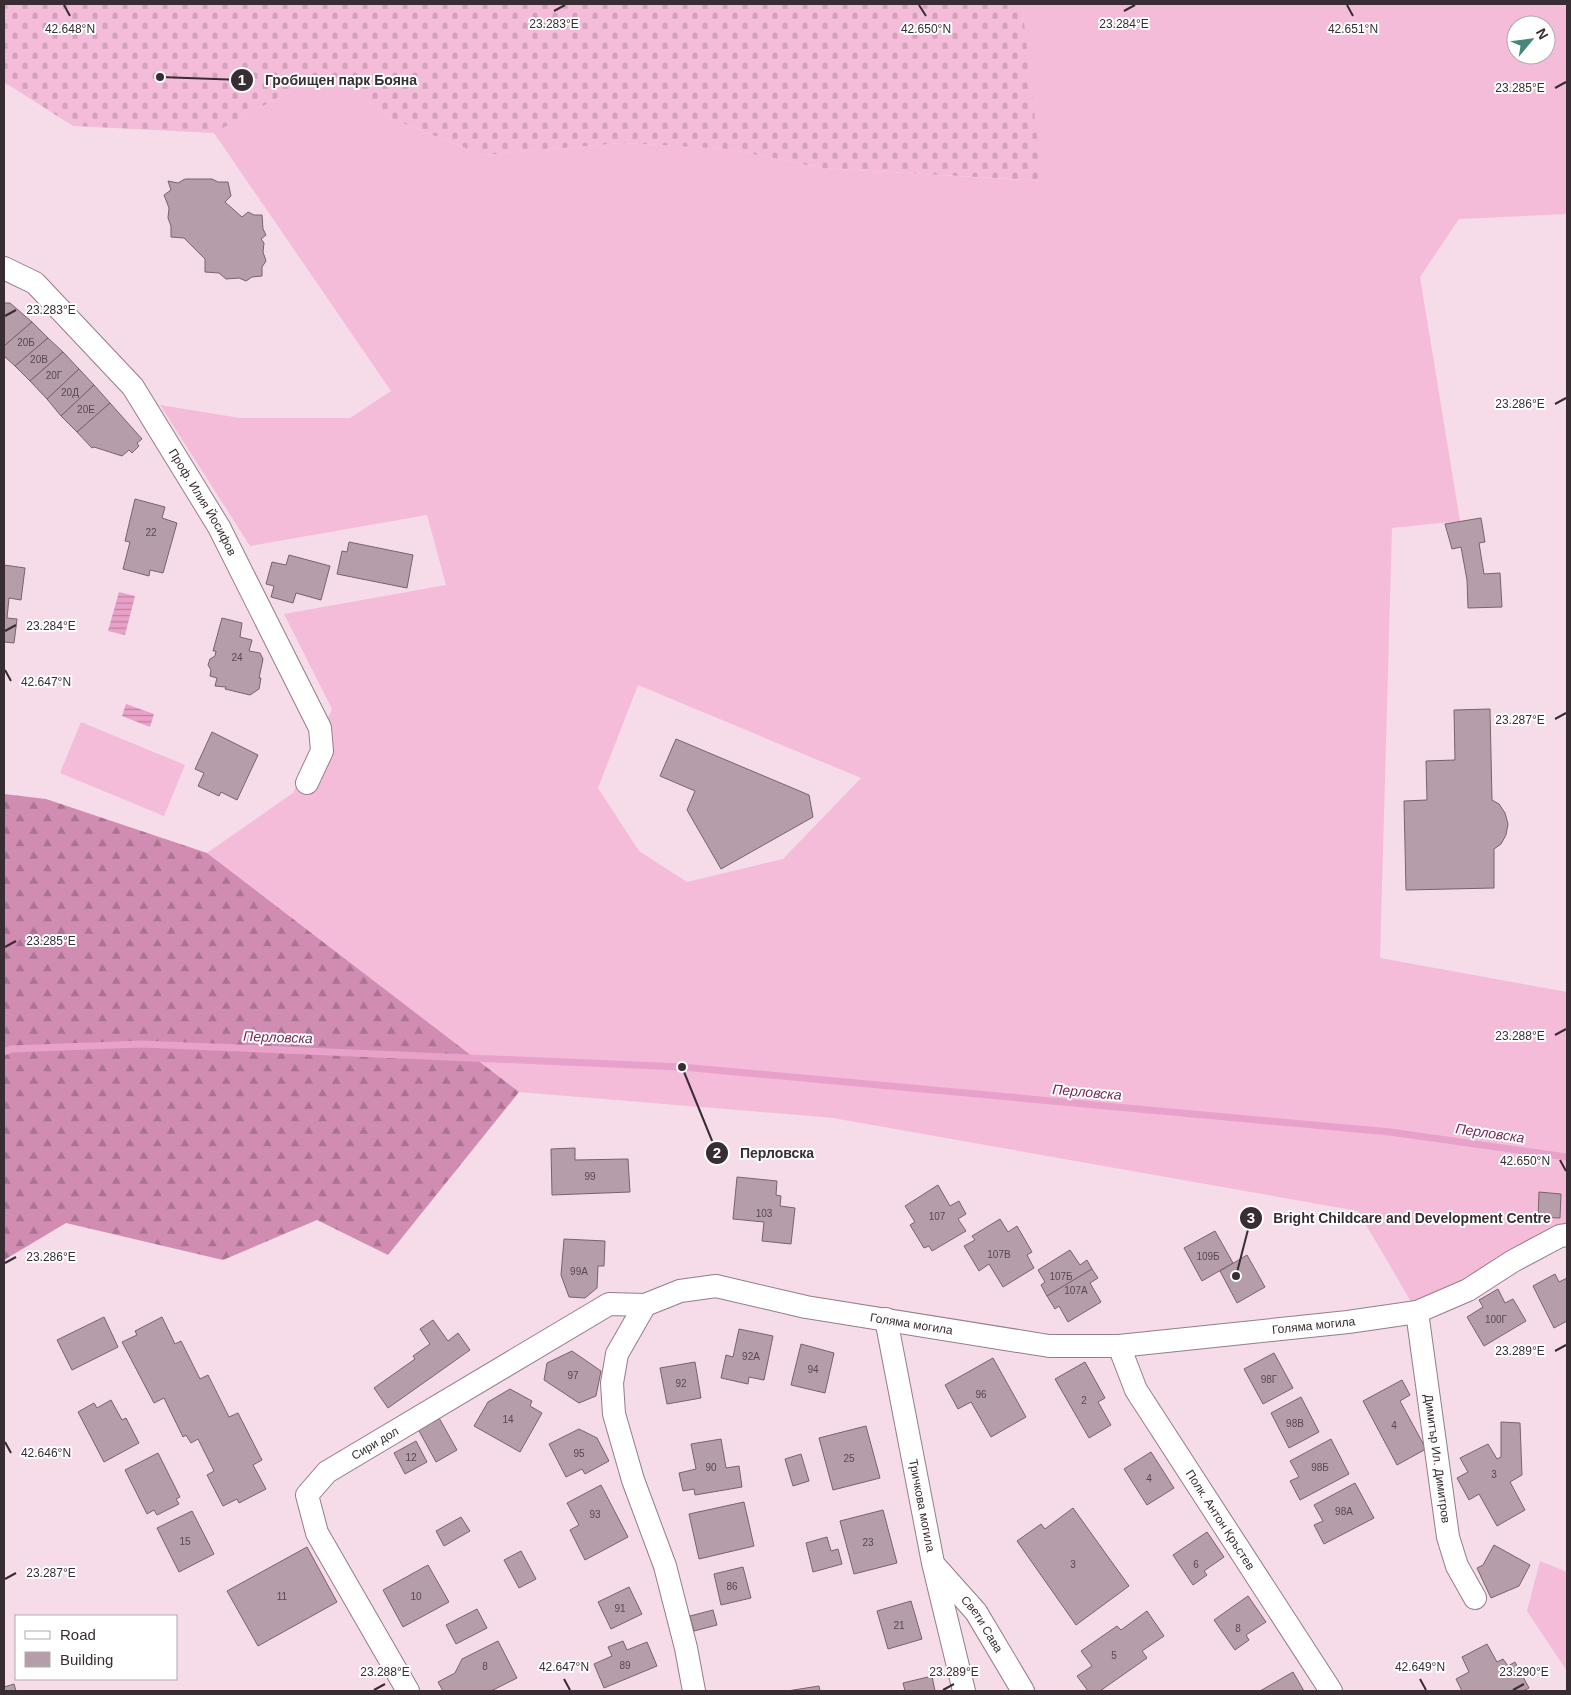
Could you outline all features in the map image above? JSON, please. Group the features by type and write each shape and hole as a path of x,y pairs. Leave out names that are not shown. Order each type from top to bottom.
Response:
{"street":[{"name":"Проф. Илия Йосифов","path":"4,268 35,283 133,387 219,527 320,728 322,751 307,783"},
{"name":"Голяма могила","path":"645,1305 680,1291 716,1286 806,1306 1049,1346 1119,1346 1348,1322 1417,1312 1468,1290 1513,1261 1560,1236 1567,1235"},
{"name":"Сири дол","path":"408,1691 317,1533 307,1495 327,1472 609,1304 645,1305"},
{"path":"645,1305 617,1354 612,1383 614,1414 633,1480 665,1566 686,1648 694,1691"},
{"name":"Димитър Ил. Димитров","path":"1417,1312 1448,1537 1457,1566 1475,1598"},
{"name":"Тричкова могила","path":"886,1319 932,1564 964,1691"},
{"name":"Полк. Антон Кръстев","path":"1119,1346 1136,1390 1331,1691"},
{"name":"Свети Сава","path":"932,1564 976,1612 1022,1691"}],"green space":[{"path":"4,4 1022,4 1042,181 822,168 728,149 622,143 483,155 390,118 327,71 214,133 73,126 4,82"},
{"path":"1022,4 1567,4 1567,214 1459,219 1420,277 1460,521 1392,528 1380,958 1567,992 1567,1235 1417,1312 1358,1211 833,1118 519,1092 207,853 293,793 332,709 284,614 446,585 427,515 250,546 160,405 240,418 350,418 391,391 214,133 327,71 390,118 483,155 622,143 728,149 822,168 1041,181","holes":["638,685 861,778 783,859 687,882 639,851 598,788"]},
{"path":"81,722 185,765 164,816 60,773"},
{"path":"4,794 46,799 207,853 519,1092 388,1255 317,1220 223,1260 66,1223 4,1260"},
{"path":"1540,1561 1567,1572 1567,1671 1527,1611"}],"shaded area":[{"path":"119,592 135,596 125,635 108,631"},
{"path":"126,704 154,714 150,727 122,716"}],"building":[{"path":"185,179 212,179 218,182 228,182 231,196 225,202 242,217 248,212 254,215 262,215 263,229 266,235 261,239 264,243 263,252 266,261 262,267 262,276 252,277 246,281 239,278 226,279 219,273 205,272 205,259 184,238 171,237 171,226 168,218 169,208 164,195 171,190 168,181 178,183"},
{"path":"4,303 10,303 32,322 4,346"},
{"path":"32,322 48,338 15,366 4,356 4,346"},
{"path":"48,338 63,352 30,381 15,366"},
{"path":"63,352 79,369 47,399 30,381"},
{"path":"79,369 94,385 61,416 47,399"},
{"path":"94,385 110,403 77,432 61,416"},
{"path":"110,403 142,439 137,443 139,446 132,453 129,450 122,456 92,448 77,432"},
{"path":"135,499 165,507 162,518 177,523 163,573 150,570 149,576 123,569 130,542 125,541"},
{"path":"1481,518 1485,542 1479,543 1484,574 1500,573 1502,607 1468,608 1467,580 1461,547 1452,549 1445,524"},
{"path":"349,542 413,555 407,588 337,574 342,551 347,552"},
{"path":"289,555 330,566 321,600 296,593 293,603 271,597 274,586 266,584 272,562 286,565"},
{"path":"4,565 25,568 21,600 9,598 7,618 17,619 14,643 4,642"},
{"path":"222,618 242,623 240,637 252,640 249,651 260,653 263,659 259,689 250,695 225,689 226,687 215,686 217,678 210,676 211,670 208,665 210,659 215,656 216,651 213,651"},
{"path":"1490,709 1492,800 1499,804 1505,813 1508,824 1506,835 1501,844 1494,849 1494,888 1406,890 1404,801 1427,800 1426,761 1455,760 1454,710"},
{"path":"212,732 258,755 237,800 221,792 219,796 198,786 204,773 195,769"},
{"path":"676,739 809,795 813,817 721,869 687,810 695,791 660,776"},
{"path":"575,1148 575,1160 628,1159 630,1192 552,1195 551,1149"},
{"path":"737,1177 777,1181 776,1195 781,1196 780,1206 795,1208 791,1244 762,1241 764,1222 733,1219"},
{"path":"938,1185 950,1206 959,1201 966,1214 958,1219 966,1231 932,1251 929,1246 924,1248 910,1225 915,1222 905,1206"},
{"path":"1539,1192 1561,1194 1560,1218 1538,1217"},
{"path":"1000,1219 1008,1232 1017,1226 1032,1252 1027,1255 1034,1268 1003,1287 989,1264 979,1271 964,1246 975,1240 972,1236"},
{"path":"1215,1231 1233,1263 1202,1281 1184,1248"},
{"path":"564,1239 605,1241 604,1266 598,1266 597,1288 585,1298 569,1297 561,1275"},
{"path":"1070,1250 1080,1265 1087,1260 1092,1269 1047,1296 1041,1285 1045,1282 1038,1270"},
{"path":"1247,1255 1265,1287 1237,1303 1220,1271"},
{"path":"1092,1269 1098,1278 1090,1283 1101,1302 1068,1322 1059,1306 1055,1309 1047,1296"},
{"path":"1555,1274 1559,1282 1567,1278 1567,1321 1554,1328 1533,1286"},
{"path":"1498,1289 1505,1303 1513,1299 1526,1321 1484,1346 1467,1317 1483,1307 1479,1300"},
{"path":"104,1317 118,1347 72,1370 57,1340"},
{"path":"162,1317 175,1344 181,1341 200,1379 208,1375 229,1417 238,1413 262,1460 253,1465 266,1489 239,1503 237,1499 223,1506 207,1475 214,1471 198,1439 191,1443 186,1435 183,1437 164,1398 154,1403 122,1342 137,1335 135,1331"},
{"path":"433,1320 448,1341 458,1333 470,1350 388,1408 374,1388 415,1359 413,1356 430,1344 420,1329"},
{"path":"739,1329 773,1336 764,1380 749,1377 748,1384 721,1378 726,1355 733,1357"},
{"path":"801,1344 834,1353 825,1393 791,1385"},
{"path":"572,1351 601,1371 596,1396 579,1403 544,1380 547,1363"},
{"path":"1274,1353 1293,1388 1263,1404 1244,1369"},
{"path":"993,1358 1026,1417 991,1437 971,1402 958,1409 945,1385"},
{"path":"695,1362 701,1398 667,1404 660,1368"},
{"path":"1085,1362 1105,1398 1098,1402 1111,1425 1089,1438 1055,1379"},
{"path":"1402,1380 1410,1395 1400,1401 1426,1449 1397,1465 1363,1401"},
{"path":"510,1389 532,1401 530,1406 542,1413 520,1452 474,1426 488,1402"},
{"path":"1301,1397 1319,1432 1289,1448 1271,1413"},
{"path":"111,1400 122,1420 126,1418 139,1443 104,1462 78,1412 94,1403 97,1408"},
{"path":"439,1418 457,1450 436,1462 418,1429"},
{"path":"1501,1422 1520,1423 1522,1475 1510,1482 1525,1510 1497,1526 1479,1494 1469,1500 1457,1478 1468,1472 1460,1458 1488,1444 1497,1459 1501,1457"},
{"path":"866,1426 880,1478 833,1490 819,1438"},
{"path":"579,1429 597,1438 609,1461 585,1474 582,1469 566,1477 549,1444"},
{"path":"721,1439 726,1468 739,1466 742,1487 695,1495 694,1489 683,1491 679,1473 696,1469 691,1444"},
{"path":"1331,1439 1349,1474 1300,1500 1290,1481 1299,1477 1290,1461"},
{"path":"416,1441 427,1462 405,1474 394,1453"},
{"path":"1151,1452 1174,1488 1147,1505 1124,1469"},
{"path":"158,1453 180,1497 176,1499 179,1504 157,1515 154,1510 147,1514 125,1470"},
{"path":"801,1454 809,1481 793,1486 785,1459"},
{"path":"1355,1483 1374,1518 1324,1544 1314,1525 1323,1521 1314,1505"},
{"path":"601,1485 628,1537 585,1560 570,1530 579,1525 567,1503"},
{"path":"744,1502 754,1546 699,1559 689,1514"},
{"path":"1073,1508 1129,1586 1076,1625 1017,1541 1041,1524 1045,1529"},
{"path":"883,1510 897,1563 854,1574 840,1521"},
{"path":"192,1511 214,1554 179,1572 157,1528"},
{"path":"461,1517 470,1531 444,1546 436,1531"},
{"path":"1207,1532 1224,1557 1204,1571 1207,1575 1193,1585 1173,1555"},
{"path":"827,1537 831,1551 838,1549 842,1564 813,1572 806,1543"},
{"path":"1494,1545 1530,1565 1519,1586 1491,1598 1477,1568 1483,1565"},
{"path":"307,1547 337,1602 258,1646 227,1591"},
{"path":"521,1551 536,1579 519,1588 504,1560"},
{"path":"428,1565 449,1602 403,1627 383,1590"},
{"path":"743,1567 751,1598 721,1605 714,1574"},
{"path":"629,1587 642,1614 611,1629 598,1602"},
{"path":"1248,1596 1266,1622 1246,1635 1249,1640 1235,1650 1214,1620"},
{"path":"911,1601 922,1639 888,1649 877,1611"},
{"path":"477,1609 487,1628 456,1644 446,1625"},
{"path":"713,1610 717,1625 694,1631 690,1616"},
{"path":"1147,1611 1164,1636 1142,1651 1147,1658 1100,1691 1088,1691 1077,1676 1092,1666 1081,1651 1117,1626 1121,1630"},
{"path":"498,1641 517,1678 491,1691 443,1691 438,1682 455,1673 462,1659"},
{"path":"623,1641 627,1650 647,1642 657,1666 604,1688 594,1664 612,1656 608,1647"},
{"path":"1487,1644 1497,1662 1503,1659 1508,1666 1515,1662 1529,1688 1523,1691 1462,1691 1456,1679 1469,1672 1462,1657"},
{"path":"1293,1672 1304,1691 1260,1691"},
{"path":"932,1676 935,1691 905,1691 903,1683"},
{"path":"14,1684 16,1691 4,1691 4,1687"},
{"path":"819,1686 820,1691 787,1691"}],"waterway":[{"name":"Перловска","path":"4,1052 11,1049 142,1044 682,1067 1390,1132 1567,1157"}],"place":[{"name":"Гробищен парк Бояна","path":"160,77"},
{"name":"Перловска","path":"682,1067"},
{"name":"Bright Childcare and Development Centre","path":"1236,1276"}]}
